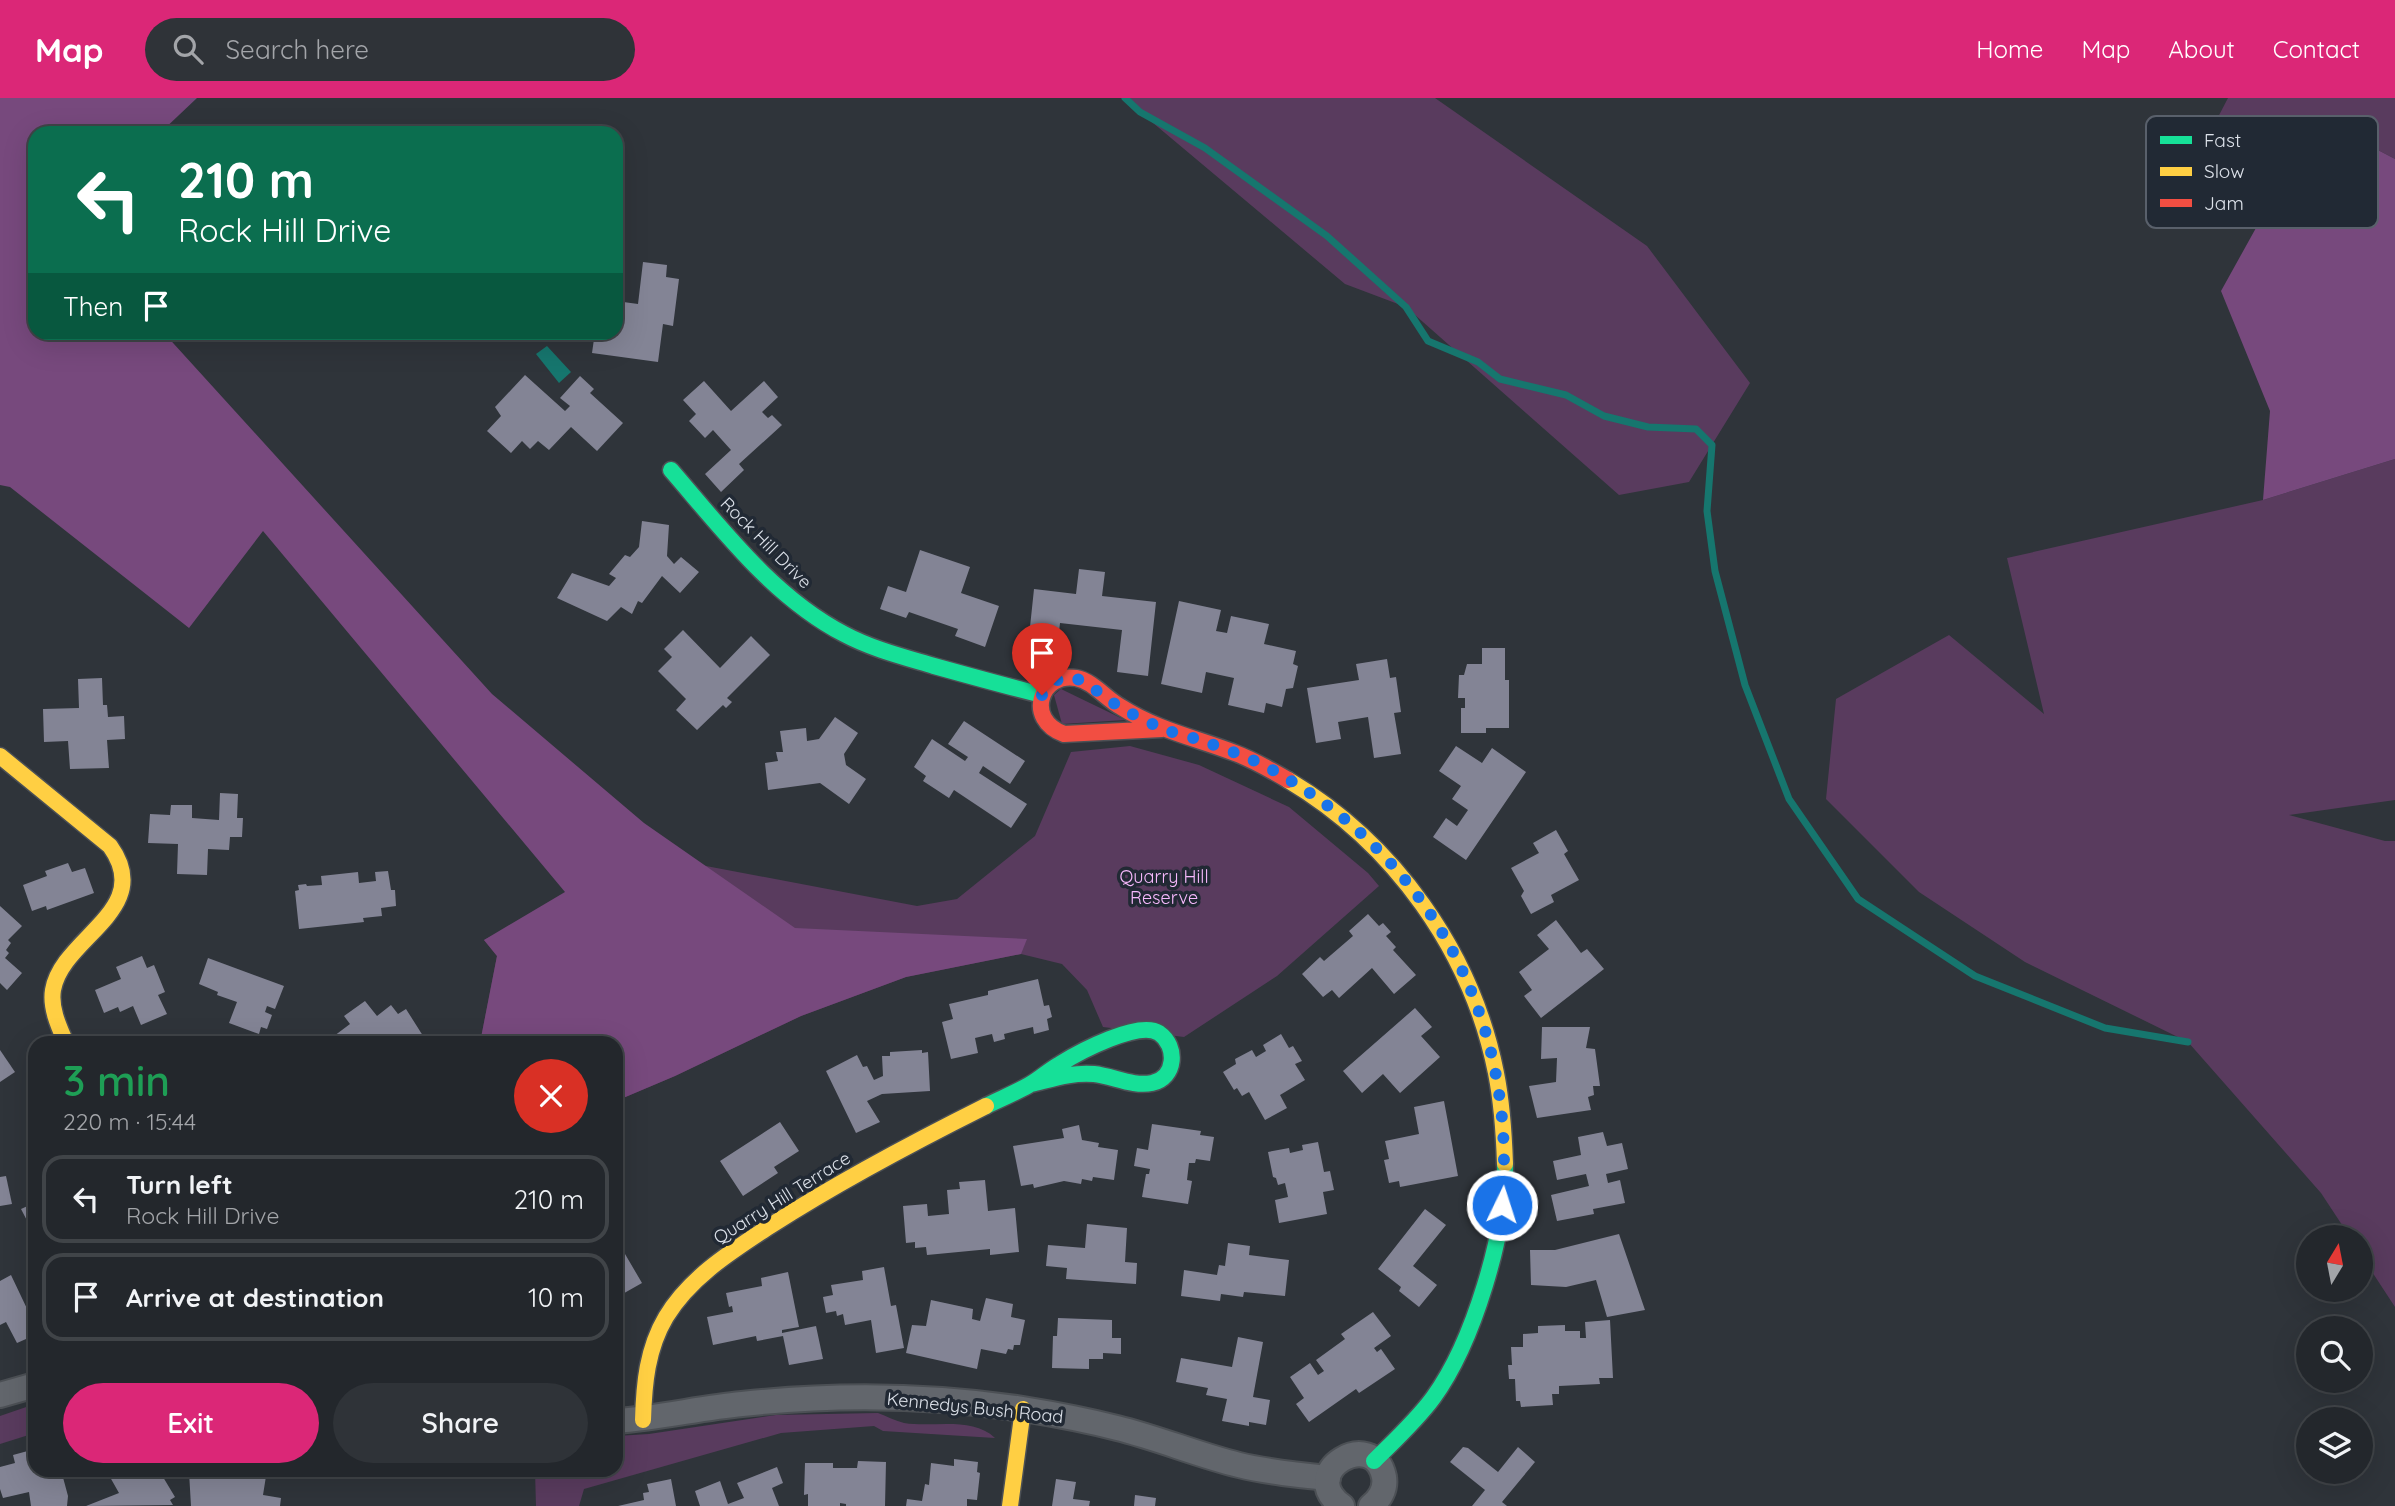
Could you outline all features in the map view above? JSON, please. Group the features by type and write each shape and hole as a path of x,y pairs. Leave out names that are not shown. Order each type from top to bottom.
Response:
{"street":[{"name":"Rock Hill Drive","path":"671,470 740,550 802,607 835,630 876,649 1042,695"},
{"path":"1162,729 1097,731 1068,735 1057,732 1048,727 1042,718 1042,695 1049,685 1060,679 1073,677 1086,682 1112,702 1162,729 1239,755 1277,773 1347,822 1409,886 1437,925 1460,965 1477,1003 1492,1053 1500,1093 1505,1172 1496,1239 1485,1280 1464,1340 1447,1376 1416,1418 1374,1461"},
{"path":"0,756 110,846 122,874 122,893 118,906 64,964 57,977 53,991 54,1006 64,1036"},
{"name":"Quarry Hill Terrace","path":"643,1420 644,1377 648,1358 676,1302 697,1278 812,1199 876,1162 1031,1084 1065,1061 1141,1028 1154,1029 1162,1034 1170,1045 1173,1058 1171,1069 1149,1085 1086,1074 1069,1074 1031,1084"},
{"path":"0,1395 28,1387"},
{"name":"Kennedys Bush Road","path":"623,1421 741,1404 844,1397 890,1397 1023,1409 1116,1427 1237,1465 1328,1478"},
{"path":"1010,1506 1023,1409"},
{"path":"1342,1506 1332,1496 1328,1478 1335,1463 1346,1456 1363,1455 1381,1469 1384,1479 1378,1504"}],"green space":[{"path":"1128,98 1435,98 1647,246 1750,383 1689,482 1619,495 1406,307 1345,284 1140,112"},
{"path":"2228,98 2395,98 2395,159 2378,150 2378,116 2219,116"},
{"path":"2395,459 2395,800 2289,815 2385,841 2395,841 2395,1307 2373,1273 2373,1225 2342,1225 2321,1193 2188,1042 2025,962 1919,892 1826,799 1836,699 1949,635 2044,714 2007,558 2263,500"},
{"path":"1061,689 1125,720 1062,724 1054,695"},
{"name":"Quarry Hill Reserve","path":"1130,746 1199,765 1289,807 1368,873 1379,886 1277,976 1184,1037 1103,1027 1087,990 1062,964 1021,954 906,977 801,1016 623,1098 623,1036 481,1036 497,956 484,940 648,855 917,906 957,899 1035,836 1071,752"},
{"path":"28,1406 28,1435 0,1444 0,1416"},
{"path":"878,1413 904,1423 975,1427 995,1438 883,1431 874,1426 781,1433 584,1489 579,1506 536,1506 535,1477 623,1477 623,1436 776,1415"}],"shaded area":[{"path":"0,98 197,98 167,126 28,126 28,340 170,340 492,694 644,823 795,928 1027,939 1021,954 906,977 801,1016 623,1098 623,1036 481,1036 497,956 484,940 565,892 263,531 189,628 10,487 0,485"},
{"path":"2378,150 2395,159 2395,459 2263,500 2270,411 2221,291 2256,228 2378,228"},
{"path":"547,346 571,372 559,383 536,354"}],"building":[{"path":"643,262 667,265 666,277 679,279 673,326 663,324 658,362 592,353 594,340 623,340 623,302 638,304"},
{"path":"525,375 565,411 570,406 560,398 580,376 594,389 590,393 623,423 597,451 571,427 549,450 538,441 530,449 522,441 511,453 487,431 501,416 495,407"},
{"path":"704,381 731,411 764,381 778,397 762,412 768,418 772,415 782,425 739,464 744,470 721,492 705,474 731,450 713,430 705,438 689,421 696,414 683,400"},
{"path":"642,521 669,525 667,556 674,564 681,557 699,572 680,593 662,576 642,603 638,601 632,614 621,607 607,621 557,598 572,573 609,586 616,578 609,574 625,555 630,557 639,547"},
{"path":"920,550 970,567 961,593 999,606 985,647 955,636 958,629 909,612 906,618 880,609 888,586 906,592"},
{"path":"1079,569 1105,572 1102,596 1156,602 1148,676 1117,672 1122,630 1060,623 1057,650 1028,646 1034,589 1076,594"},
{"path":"1179,601 1221,610 1216,631 1227,633 1231,616 1269,624 1264,644 1296,651 1293,664 1298,666 1293,688 1286,689 1282,707 1266,703 1264,713 1228,705 1234,678 1206,672 1202,693 1161,684"},
{"path":"683,630 720,668 751,636 770,655 727,698 732,702 726,708 723,705 697,730 676,710 686,699 658,671 672,657 664,649"},
{"path":"1482,648 1505,648 1505,680 1509,680 1509,728 1486,728 1486,733 1461,733 1461,708 1465,708 1465,698 1458,698 1459,675 1464,675 1467,664 1482,664"},
{"path":"1387,659 1390,678 1396,677 1401,712 1394,713 1401,754 1374,758 1368,717 1338,722 1341,739 1316,743 1307,688 1359,680 1356,664"},
{"path":"102,678 103,705 107,705 108,717 124,716 125,739 107,740 109,768 70,769 68,741 44,742 43,709 79,708 78,679"},
{"path":"835,717 858,733 844,754 846,765 866,779 849,804 820,783 768,790 765,763 778,761 776,752 783,752 780,731 806,728 807,741 819,739"},
{"path":"964,721 1025,761 1010,784 983,766 979,773 1027,804 1011,828 954,790 949,798 923,781 926,776 914,767 932,739 965,761 968,757 948,744"},
{"path":"1456,746 1482,763 1492,748 1526,772 1466,860 1433,837 1446,818 1457,826 1468,810 1452,799 1461,786 1439,771"},
{"path":"220,793 238,794 237,818 243,818 242,837 230,837 229,850 208,849 207,875 177,874 178,844 148,843 150,814 170,815 171,805 192,805 192,818 219,820"},
{"path":"1556,830 1568,851 1564,854 1579,880 1551,895 1554,902 1531,914 1521,896 1524,891 1511,868 1539,853 1533,843"},
{"path":"68,863 72,872 85,868 94,893 47,910 46,906 32,911 23,885 47,876 45,871"},
{"path":"388,871 391,890 395,890 396,906 381,908 382,916 363,918 364,922 299,929 295,891 299,890 298,885 322,885 321,876 358,872 359,883 376,881 375,872"},
{"path":"0,906 22,926 8,940 11,943 5,958 22,973 7,990 0,983"},
{"path":"1368,914 1379,926 1383,923 1391,932 1386,936 1396,947 1393,950 1416,975 1394,994 1372,968 1339,998 1332,990 1323,997 1302,974 1320,957 1324,961 1353,936 1349,931"},
{"path":"1556,920 1581,953 1587,949 1604,969 1541,1018 1524,996 1532,990 1519,972 1549,949 1537,935"},
{"path":"142,956 147,968 154,965 165,992 158,995 167,1014 141,1025 133,1006 120,1012 118,1007 104,1013 95,990 121,979 116,967"},
{"path":"208,958 284,986 275,1009 267,1006 265,1012 272,1015 267,1029 261,1027 259,1034 229,1023 237,1002 217,995 218,992 199,984"},
{"path":"1038,979 1044,1006 1049,1005 1052,1017 1047,1019 1049,1030 1034,1034 1033,1027 1004,1034 1005,1039 994,1042 992,1034 975,1038 978,1053 951,1059 942,1022 953,1019 949,1004"},
{"path":"365,1001 377,1016 391,1005 398,1014 406,1009 423,1036 334,1036 350,1024 344,1016"},
{"path":"1415,1008 1432,1027 1421,1036 1440,1057 1400,1093 1383,1074 1362,1093 1343,1071"},
{"path":"1542,1027 1590,1027 1586,1048 1595,1049 1600,1086 1593,1086 1594,1095 1588,1097 1591,1110 1537,1118 1529,1086 1556,1082 1557,1058 1541,1059"},
{"path":"1281,1034 1289,1048 1293,1046 1302,1061 1295,1064 1305,1080 1280,1095 1287,1108 1265,1120 1249,1092 1242,1096 1237,1088 1234,1090 1223,1072 1236,1064 1235,1059 1252,1050 1256,1057 1266,1051 1263,1045"},
{"path":"0,1050 15,1072 0,1082"},
{"path":"922,1050 922,1053 928,1052 930,1091 882,1094 867,1101 880,1122 856,1133 826,1071 857,1055 874,1080 883,1076 882,1056 890,1056 890,1052"},
{"path":"1444,1101 1458,1176 1400,1187 1399,1181 1389,1183 1384,1160 1389,1159 1385,1141 1419,1134 1414,1107"},
{"path":"780,1122 799,1151 774,1167 778,1173 743,1196 720,1161"},
{"path":"1152,1124 1201,1131 1200,1135 1214,1137 1210,1161 1196,1159 1195,1163 1189,1163 1187,1180 1192,1181 1188,1204 1142,1197 1146,1174 1149,1174 1150,1169 1134,1166 1137,1148 1148,1150"},
{"path":"1079,1125 1082,1140 1099,1143 1098,1147 1118,1150 1114,1180 1093,1177 1092,1181 1082,1179 1081,1184 1064,1181 1034,1188 1033,1184 1021,1186 1013,1146 1064,1138 1062,1129"},
{"path":"1603,1132 1607,1146 1622,1143 1628,1169 1606,1174 1608,1183 1620,1180 1625,1203 1593,1209 1594,1214 1557,1221 1551,1195 1589,1186 1586,1174 1557,1180 1553,1161 1581,1155 1578,1137"},
{"path":"1318,1142 1324,1172 1330,1171 1334,1190 1323,1192 1327,1214 1279,1223 1275,1200 1288,1197 1285,1183 1278,1185 1273,1177 1268,1152 1289,1148 1290,1153 1303,1150 1302,1145"},
{"path":"6,1176 12,1204 0,1206 0,1177"},
{"path":"985,1180 988,1211 1015,1208 1019,1252 990,1255 990,1249 927,1255 926,1247 915,1248 915,1242 906,1243 903,1206 927,1204 928,1216 949,1214 947,1190 960,1189 959,1182"},
{"path":"28,1206 28,1222 21,1209"},
{"path":"1425,1209 1446,1225 1413,1266 1437,1285 1419,1307 1399,1291 1401,1287 1378,1269"},
{"path":"1087,1224 1127,1228 1125,1262 1137,1263 1136,1284 1066,1279 1067,1268 1046,1266 1048,1245 1085,1248"},
{"path":"1619,1234 1645,1310 1607,1317 1596,1280 1566,1287 1531,1285 1530,1250 1555,1250"},
{"path":"1228,1243 1250,1246 1249,1255 1289,1260 1285,1296 1244,1292 1243,1297 1221,1294 1220,1301 1181,1296 1184,1270 1217,1275 1219,1265 1225,1266"},
{"path":"623,1251 642,1283 623,1294"},
{"path":"884,1267 891,1306 896,1305 904,1348 876,1353 871,1320 845,1325 843,1314 837,1316 836,1311 826,1313 823,1297 833,1295 831,1285 863,1280 862,1271"},
{"path":"788,1272 799,1327 782,1330 782,1333 816,1326 823,1359 789,1365 783,1336 757,1341 756,1336 713,1345 707,1317 733,1312 726,1293 762,1286 761,1278"},
{"path":"11,1275 28,1311 28,1338 17,1343 6,1322 0,1325 0,1281"},
{"path":"986,1298 1013,1304 1011,1317 1025,1320 1020,1345 1014,1345 1013,1350 1008,1349 1006,1354 981,1349 977,1369 906,1353 912,1325 926,1326 931,1300 973,1309 972,1319 980,1321"},
{"path":"1373,1312 1391,1336 1374,1348 1377,1352 1381,1349 1395,1369 1359,1393 1356,1389 1309,1422 1296,1404 1304,1398 1290,1377 1310,1363 1318,1375 1324,1371 1316,1360 1345,1339 1341,1334"},
{"path":"1058,1318 1112,1320 1112,1338 1121,1338 1121,1354 1103,1353 1103,1359 1089,1359 1089,1369 1052,1368 1053,1336 1057,1336"},
{"path":"1610,1320 1613,1378 1599,1378 1600,1384 1559,1386 1559,1394 1552,1394 1553,1405 1521,1407 1520,1401 1516,1401 1515,1379 1509,1379 1508,1365 1512,1365 1511,1347 1523,1347 1523,1334 1538,1333 1538,1326 1565,1325 1565,1331 1580,1331 1580,1338 1586,1338 1585,1322"},
{"path":"1238,1337 1263,1342 1253,1397 1270,1400 1266,1425 1249,1422 1249,1426 1222,1421 1227,1399 1206,1395 1208,1388 1176,1382 1181,1358 1232,1367"},
{"path":"1463,1447 1498,1472 1518,1447 1535,1462 1502,1502 1507,1506 1472,1506 1485,1490 1450,1462"},
{"path":"28,1451 28,1477 63,1477 68,1496 67,1506 31,1506 29,1492 3,1498 0,1489 0,1467 15,1463 13,1455"},
{"path":"954,1459 978,1462 977,1472 980,1473 977,1500 967,1499 967,1506 906,1506 907,1499 922,1501 925,1484 929,1485 931,1463 954,1466"},
{"path":"858,1461 886,1462 885,1506 846,1506 840,1503 840,1506 808,1506 808,1494 804,1495 805,1463 833,1463 833,1468 857,1468"},
{"path":"777,1467 783,1483 772,1488 779,1506 700,1506 695,1491 720,1481 728,1504 744,1498 737,1483"},
{"path":"110,1477 163,1477 175,1497 170,1500 173,1505 86,1506 119,1493"},
{"path":"189,1477 266,1477 263,1495 281,1498 280,1506 191,1506"},
{"path":"671,1479 676,1506 618,1506 644,1500 643,1493 649,1492 647,1484"},
{"path":"1056,1479 1076,1482 1073,1499 1090,1501 1089,1506 1052,1506"},
{"path":"1135,1495 1156,1498 1155,1506 1134,1506"}],"waterway":[{"path":"1125,98 1140,112 1205,148 1327,236 1406,307 1428,341 1478,362 1500,379 1566,395 1604,416 1648,427 1696,429 1712,445 1707,511 1715,571 1745,685 1789,799 1858,899 1975,976 2105,1028 2188,1042"}],"traffic: fast":[{"path":"671,470 750,560 794,601 818,619 844,634 888,652 1042,695"},
{"path":"986,1106 1029,1085 1081,1052 1124,1034 1150,1030 1159,1033 1171,1053 1172,1061 1166,1075 1152,1083 1138,1084 1101,1075 1078,1074 1031,1084"},
{"path":"1374,1461 1433,1398 1461,1348 1474,1318 1494,1253 1504,1191 1505,1164"}],"traffic: slow":[{"path":"0,756 110,846 121,868 122,888 115,906 72,954 60,971 53,990 54,1010 63,1036"},
{"path":"1288,780 1362,835 1394,868 1423,905 1448,944 1485,1028 1500,1096 1505,1164"},
{"path":"643,1420 646,1380 660,1329 676,1303 699,1277 741,1245 823,1193 986,1106"},
{"path":"1010,1506 1023,1409"}],"traffic: jam":[{"path":"1162,729 1064,734 1044,718 1042,698 1046,689 1054,682 1064,678 1076,678 1094,686 1115,704 1149,722 1242,756 1288,780"}],"route":[{"path":"1042,695 1049,685 1060,679 1073,677 1086,682 1112,702 1162,729 1239,755 1277,773 1347,822 1393,867 1437,925 1460,965 1477,1003 1492,1053 1500,1093 1505,1172 1502,1205"}]}
